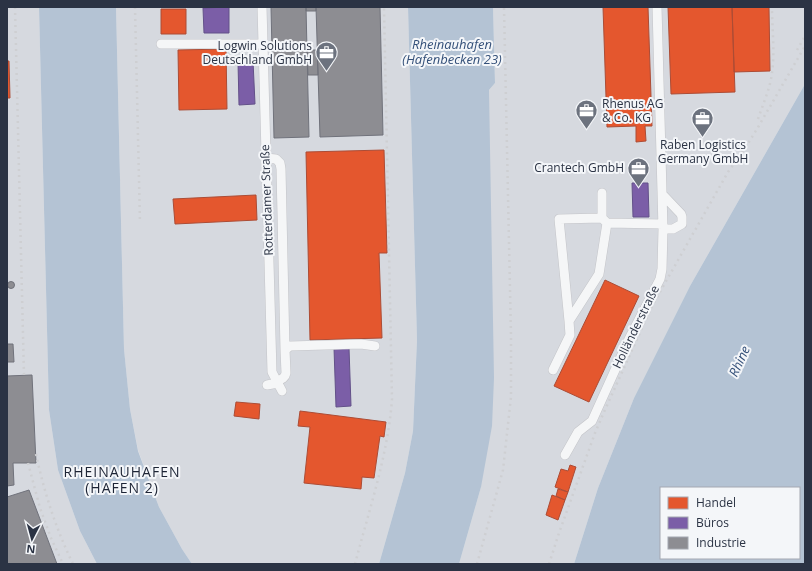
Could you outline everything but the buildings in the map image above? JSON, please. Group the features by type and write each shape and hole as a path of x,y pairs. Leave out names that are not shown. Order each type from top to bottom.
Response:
{"street":[{"name":"Rotterdamer Straße","path":"262,7 272,372 279,385"},
{"name":"Holländerstraße","path":"566,455 578,432 592,421 629,339 660,279 662,269 663,226 657,7"},
{"path":"161,44 263,44"},
{"path":"266,158 276,159 280,163 281,169 286,373 279,385 267,385"},
{"path":"569,321 599,274 605,220 602,193"},
{"path":"554,370 570,335 559,219 605,220 663,226 673,229 682,224 683,220 681,214 662,194"},
{"path":"285,350 290,346 346,344 375,346"}],"shaded area":[{"path":"7,7 39,7 49,410 58,470 80,531 97,564 7,564"},
{"path":"116,7 408,7 417,340 413,431 405,473 379,564 192,564 159,507 138,450 130,409 124,349"},
{"path":"493,7 805,7 805,84 690,286 634,398 598,488 574,564 459,564 481,487 489,90 495,83"}],"water":[{"path":"39,7 116,7 124,349 130,409 138,451 159,507 192,564 97,564 80,531 58,470 49,410"},
{"name":"Rheinauhafen (Hafenbecken 23)","path":"408,7 493,7 495,83 489,90 494,378 492,426 481,487 459,564 379,564 405,473 413,431 417,340"},
{"name":"Rhine","path":"805,84 805,564 574,564 598,488 634,398 690,286"}],"railway":[{"path":"15,7 24,376"},
{"path":"135,7 140,223"},
{"path":"355,564 382,462 390,420 392,399 384,7"},
{"path":"477,564 503,470 511,397 504,7"},
{"path":"758,119 768,91 772,73 772,7"},
{"path":"797,50 805,36"},
{"path":"549,564 595,433 652,306 728,172 757,129 805,46"},
{"path":"36,454 51,510 73,564"},
{"path":"28,463 40,508 51,538 63,564"}],"place":[{"name":"Logwin Solutions Deutschland GmbH","path":"327,72"},
{"name":"Rhenus AG & Co. KG","path":"586,130"},
{"name":"Raben Logistics Germany GmbH","path":"703,138"},
{"name":"Crantech GmbH","path":"639,188"}],"district":[{"name":"RHEINAUHAFEN (HAFEN 2)","path":"122,480"}]}
